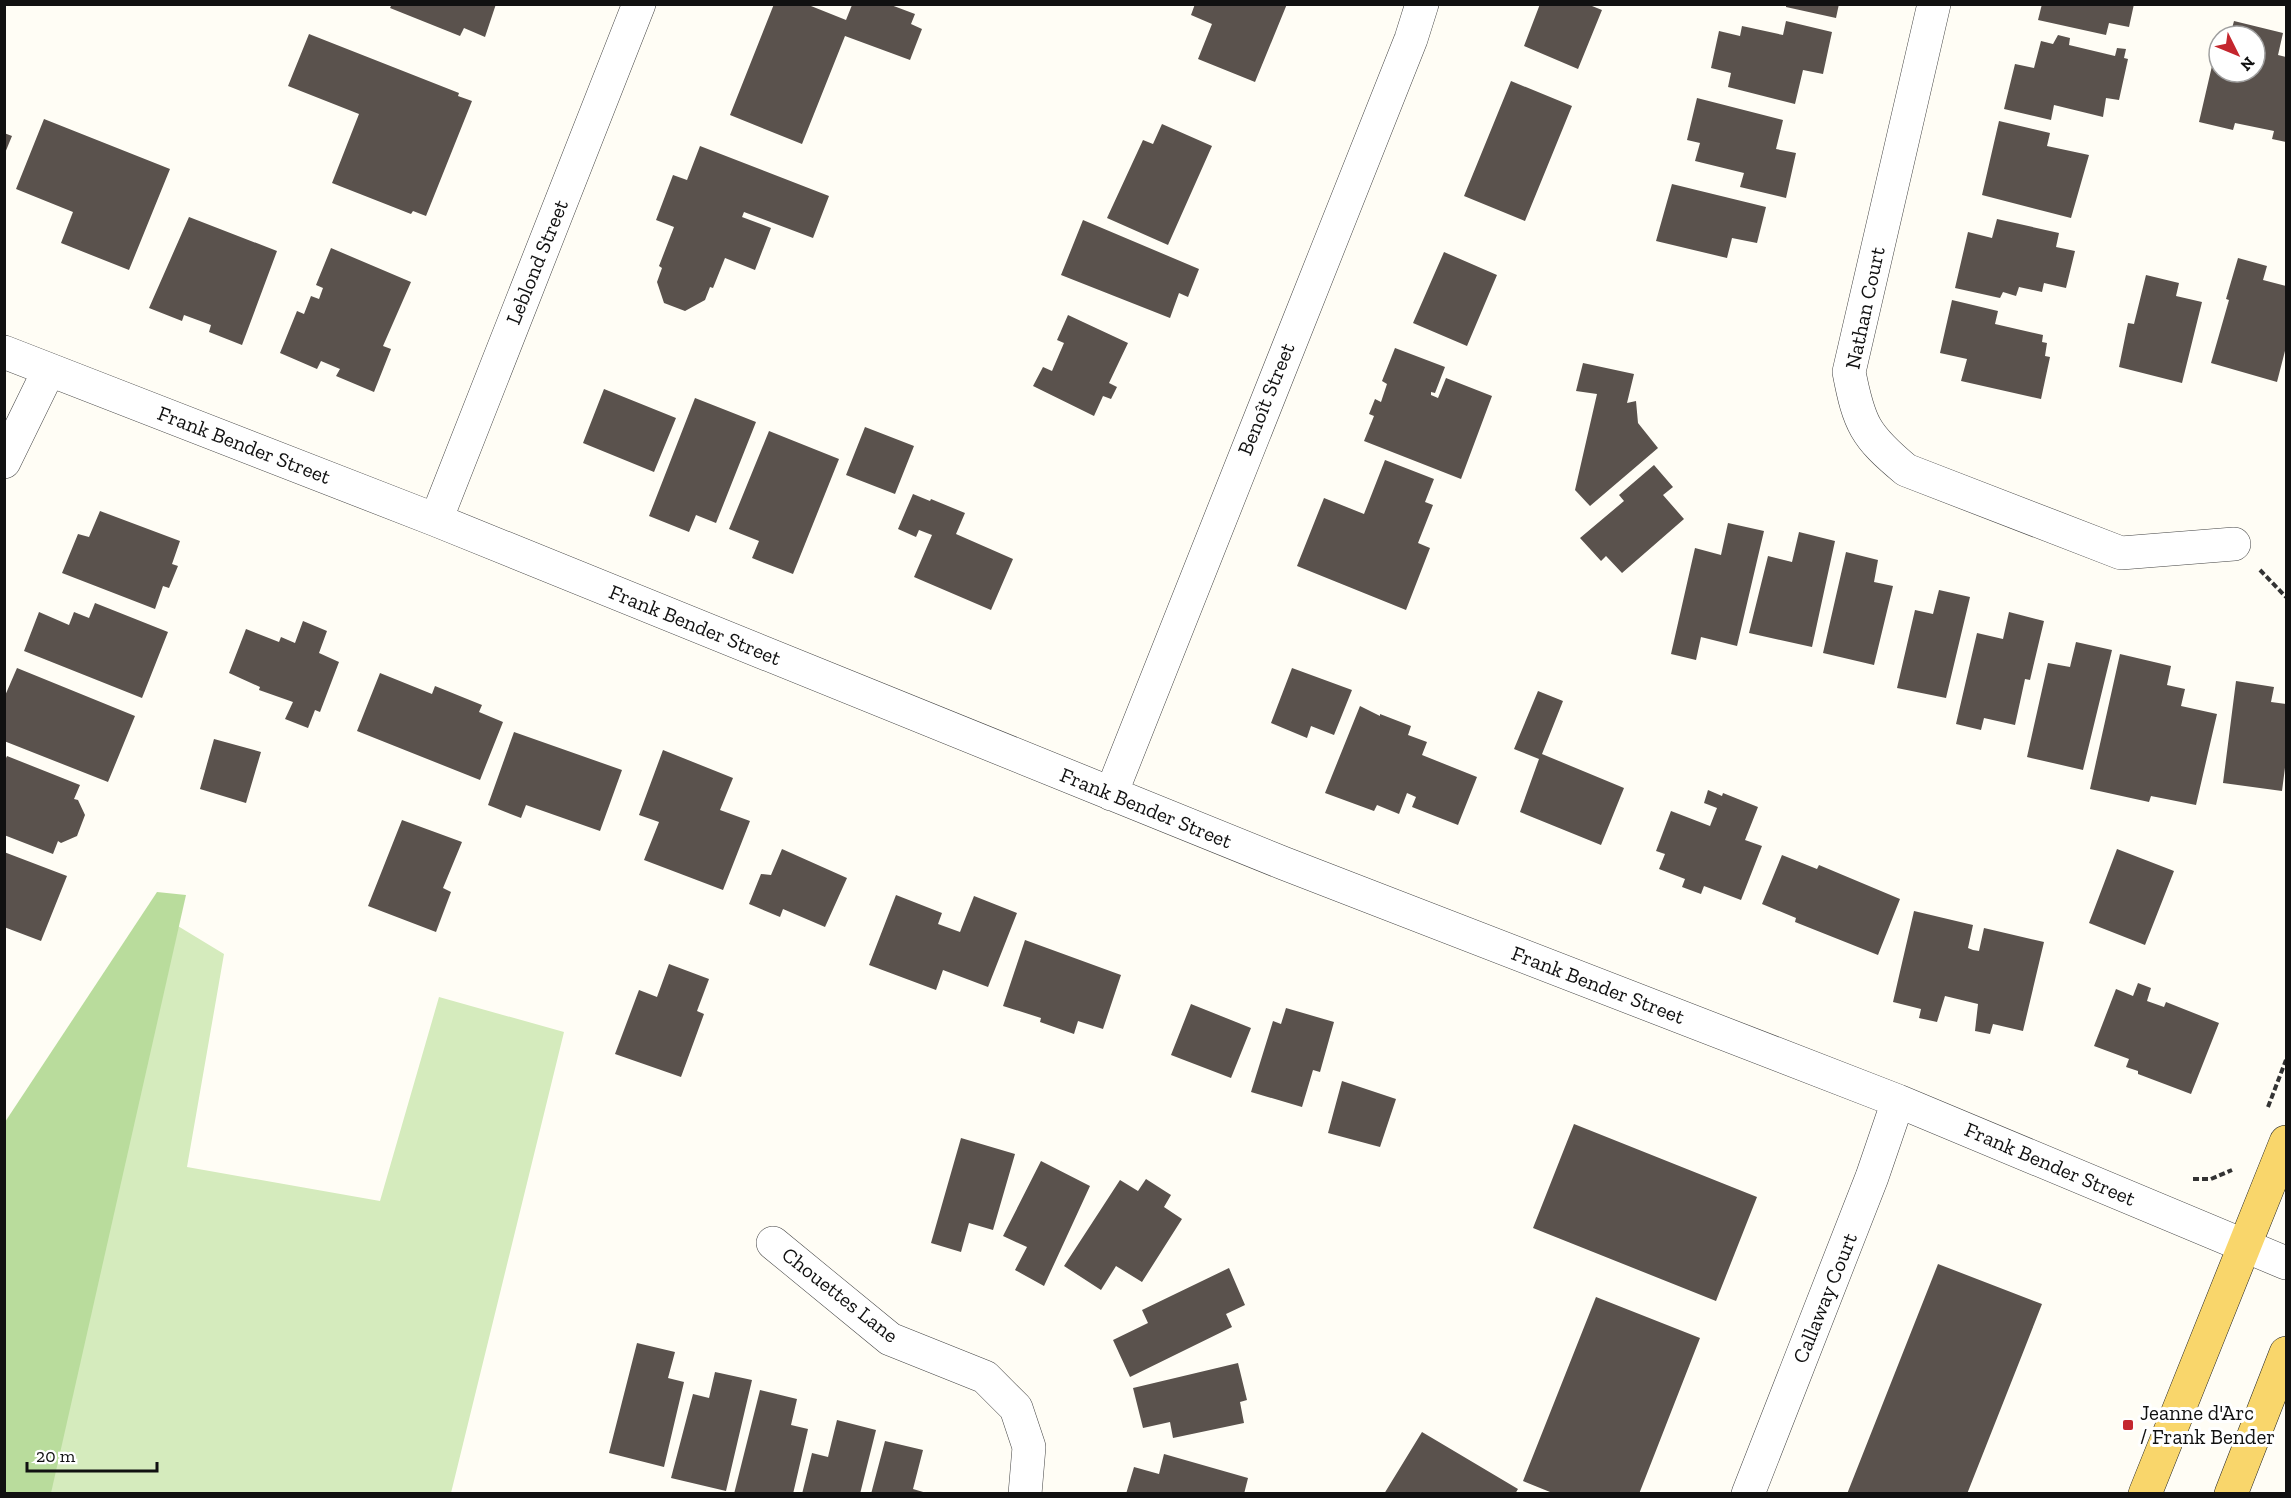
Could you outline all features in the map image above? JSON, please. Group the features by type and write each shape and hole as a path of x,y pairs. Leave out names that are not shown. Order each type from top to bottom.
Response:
{"main road":[{"path":"2145,1494 2286,1142"},
{"path":"2231,1494 2286,1353"}],"street":[{"name":"Leblond Street","path":"436,519 639,4"},
{"name":"Benoît Street","path":"1111,794 1411,39 1422,4"},
{"name":"Nathan Court","path":"1934,4 1849,372 1856,412 1878,447 1906,470 2121,553 2234,544"},
{"name":"Frank Bender Street","path":"4,352 436,519 1111,794 1898,1101 2286,1263"},
{"path":"4,462 49,370"},
{"name":"Callaway Court","path":"1748,1494 1872,1177 1898,1101"},
{"name":"Chouettes Lane","path":"773,1243 890,1339 986,1377 1016,1408 1029,1447 1025,1494"}],"green space":[{"path":"157,892 186,895 51,1493 5,1493 5,1122"},
{"path":"168,920 224,954 187,1167 380,1201 439,997 564,1032 451,1493 33,1494"}],"building":[{"path":"392,4 496,4 485,37 464,28 460,36 390,8"},
{"path":"774,4 806,4 846,20 852,5 891,5 915,14 911,24 922,29 910,60 845,36 802,144 730,115"},
{"path":"1195,4 1287,4 1255,82 1198,59 1212,24 1191,15"},
{"path":"1540,4 1587,4 1602,10 1578,69 1524,46"},
{"path":"1786,4 1839,4 1836,18 1786,7"},
{"path":"2042,4 2134,4 2129,27 2109,23 2106,35 2038,20"},
{"path":"1786,21 1832,32 1823,74 1803,70 1795,104 1728,87 1731,73 1711,68 1719,31 1740,36 1742,26 1783,35"},
{"path":"2267,29 2283,33 2278,55 2286,57 2286,142 2272,139 2274,131 2235,123 2233,130 2199,122 2208,84 2267,84"},
{"path":"309,34 459,93 458,96 472,101 426,216 413,211 411,214 332,183 359,114 288,86"},
{"path":"2058,35 2070,38 2069,45 2115,56 2117,48 2126,49 2124,58 2128,59 2119,100 2106,98 2103,117 2054,105 2051,120 2004,109 2015,64 2034,68 2041,41 2053,44"},
{"path":"1511,81 1572,106 1525,221 1464,196"},
{"path":"1697,98 1783,120 1776,149 1796,153 1786,198 1740,187 1744,173 1695,161 1700,143 1687,140"},
{"path":"44,119 170,169 129,270 61,243 73,212 16,189"},
{"path":"1999,121 2050,133 2047,146 2089,155 2071,218 1982,195"},
{"path":"1162,124 1212,146 1168,245 1107,218 1143,140 1153,144"},
{"path":"4,133 12,136 5,153 4,153"},
{"path":"700,146 829,196 813,238 744,212 742,217 771,228 755,270 725,258 713,288 710,287 705,300 685,311 664,303 657,282 662,268 659,266 674,227 656,220 673,175 687,180"},
{"path":"1672,184 1766,207 1757,243 1732,238 1727,258 1656,241"},
{"path":"189,217 277,251 242,345 209,332 211,325 184,315 182,321 149,308"},
{"path":"1997,219 2059,233 2056,247 2075,251 2066,288 2044,283 2042,292 2019,287 2016,296 2003,292 2000,298 1955,288 1968,232 1992,238"},
{"path":"1083,220 1199,269 1188,297 1179,293 1170,318 1061,275"},
{"path":"331,248 411,282 383,346 391,349 374,392 336,376 340,369 321,361 317,369 280,353 297,311 304,314 311,296 319,299 323,288 316,285"},
{"path":"1444,252 1497,275 1467,346 1413,323"},
{"path":"2238,258 2267,266 2263,280 2286,286 2286,347 2277,382 2211,363"},
{"path":"2146,275 2179,283 2176,296 2202,302 2182,383 2119,367 2128,323 2134,324"},
{"path":"1952,300 1998,311 1995,324 2043,335 2042,342 2047,343 2045,356 2050,357 2041,399 1961,381 1967,359 1940,353"},
{"path":"1068,315 1128,343 1109,383 1117,387 1111,399 1103,396 1094,416 1033,386 1043,367 1052,371 1064,343 1057,340"},
{"path":"1395,348 1445,367 1435,393 1431,392 1431,395 1438,398 1446,378 1492,396 1461,479 1364,441 1374,416 1369,414 1375,399 1381,402 1387,384 1382,381"},
{"path":"1583,363 1634,374 1627,403 1636,401 1638,423 1658,448 1590,506 1575,490 1597,394 1576,391"},
{"path":"604,389 676,418 654,472 583,443"},
{"path":"695,398 756,422 716,523 696,515 689,532 649,516"},
{"path":"865,427 914,446 895,494 846,475"},
{"path":"769,431 839,459 793,574 752,558 759,541 729,529"},
{"path":"1385,460 1434,479 1425,502 1433,505 1418,543 1430,548 1406,610 1297,566 1324,498 1364,514"},
{"path":"1654,465 1673,487 1663,495 1684,519 1622,573 1606,556 1601,561 1580,538 1624,501 1619,495"},
{"path":"913,494 965,513 956,534 1013,559 991,610 914,577 932,535 919,530 916,537 898,529"},
{"path":"100,511 180,541 172,564 178,566 169,588 163,586 155,609 62,573 78,534 89,537"},
{"path":"1728,523 1764,531 1737,646 1701,637 1696,660 1671,654 1695,548 1721,555"},
{"path":"1799,532 1835,541 1812,647 1749,633 1768,556 1792,562"},
{"path":"1846,552 1878,560 1874,582 1893,586 1874,665 1823,653"},
{"path":"1939,590 1970,597 1946,698 1897,688 1915,610 1933,614"},
{"path":"95,603 168,632 142,698 24,651 39,612 69,625 74,612 89,618"},
{"path":"2009,612 2044,621 2030,680 2025,679 2015,725 1984,718 1981,730 1956,724 1977,633 2003,639"},
{"path":"303,621 327,631 319,653 339,662 320,712 315,710 308,728 285,719 293,702 259,690 260,687 229,673 246,629 279,642 281,637 295,643"},
{"path":"2076,642 2112,650 2083,770 2027,757 2048,663 2070,667"},
{"path":"2120,654 2171,666 2167,685 2185,689 2181,706 2217,714 2196,805 2151,796 2149,802 2090,789"},
{"path":"17,668 135,716 108,782 4,741 4,698"},
{"path":"1292,668 1352,690 1334,735 1311,726 1307,738 1271,723"},
{"path":"380,673 432,694 435,686 482,705 479,712 503,722 480,780 357,731"},
{"path":"2236,681 2274,687 2271,702 2286,704 2286,760 2282,791 2223,783"},
{"path":"1538,691 1563,701 1542,754 1624,788 1601,845 1520,812 1539,759 1514,749"},
{"path":"1360,706 1380,716 1380,714 1411,726 1408,735 1427,742 1422,755 1477,777 1458,825 1412,807 1416,797 1407,793 1399,814 1377,805 1374,811 1325,793"},
{"path":"514,732 622,770 600,831 526,805 521,818 488,805"},
{"path":"214,739 261,752 246,803 200,789"},
{"path":"663,750 733,778 720,810 750,821 723,890 644,860 659,822 639,815"},
{"path":"7,756 80,785 74,799 78,800 85,815 77,836 61,843 58,841 53,854 4,835 4,762"},
{"path":"1708,790 1722,796 1723,793 1758,807 1745,840 1762,846 1741,900 1704,886 1701,894 1682,887 1685,879 1659,869 1665,854 1656,851 1671,811 1710,826 1717,808 1704,803"},
{"path":"402,820 462,842 443,888 451,892 436,932 368,906"},
{"path":"782,849 847,878 825,927 783,909 780,917 749,904 761,874 771,875"},
{"path":"2117,849 2174,871 2145,945 2089,923"},
{"path":"4,852 67,876 41,941 4,927"},
{"path":"1782,855 1817,869 1819,865 1900,899 1878,955 1795,922 1796,918 1762,904"},
{"path":"896,895 942,913 938,924 960,932 974,896 1017,913 988,987 943,970 936,990 869,965"},
{"path":"1914,911 1973,925 1968,948 1973,950 1979,951 1984,928 2044,942 2023,1031 1993,1024 1990,1034 1975,1031 1978,1004 1945,996 1937,1022 1919,1018 1921,1009 1893,1002"},
{"path":"1025,940 1121,975 1103,1029 1078,1021 1074,1034 1040,1022 1041,1018 1003,1006"},
{"path":"669,964 709,979 697,1011 704,1014 681,1077 615,1054 639,990 657,997"},
{"path":"2138,983 2151,988 2147,1001 2164,1007 2166,1002 2219,1023 2191,1094 2138,1074 2138,1071 2126,1067 2129,1059 2094,1046 2116,989 2133,996"},
{"path":"1191,1004 1251,1028 1231,1078 1171,1055"},
{"path":"1286,1008 1334,1022 1320,1072 1313,1070 1302,1107 1251,1092 1273,1021 1281,1024"},
{"path":"1342,1081 1396,1099 1380,1147 1328,1133"},
{"path":"1574,1124 1757,1197 1716,1301 1533,1228"},
{"path":"961,1138 1015,1154 993,1230 969,1223 961,1252 931,1243"},
{"path":"1041,1161 1090,1186 1044,1286 1015,1270 1027,1247 1003,1236"},
{"path":"1146,1179 1171,1195 1164,1207 1182,1219 1142,1282 1116,1266 1101,1290 1064,1266 1120,1180 1138,1191"},
{"path":"1938,1264 2042,1304 2024,1350 1967,1494 1847,1494"},
{"path":"1229,1268 1245,1305 1226,1314 1232,1327 1130,1377 1113,1340 1148,1323 1142,1310"},
{"path":"1596,1297 1700,1338 1639,1494 1555,1494 1523,1481"},
{"path":"637,1343 675,1352 668,1378 684,1382 664,1467 609,1453"},
{"path":"1238,1363 1247,1400 1240,1402 1244,1423 1173,1438 1170,1422 1143,1428 1133,1388"},
{"path":"715,1372 752,1380 726,1491 671,1478 693,1394 709,1398"},
{"path":"760,1390 797,1399 791,1425 808,1429 793,1494 734,1494"},
{"path":"837,1420 876,1430 860,1494 802,1494 812,1453 828,1457"},
{"path":"1422,1432 1518,1489 1515,1494 1384,1494"},
{"path":"885,1441 923,1450 913,1489 930,1494 871,1494"},
{"path":"1164,1454 1248,1478 1244,1494 1126,1494 1134,1467 1159,1474"}],"place":[{"name":"Jeanne d'Arc / Frank Bender","path":"2128,1425"}]}
